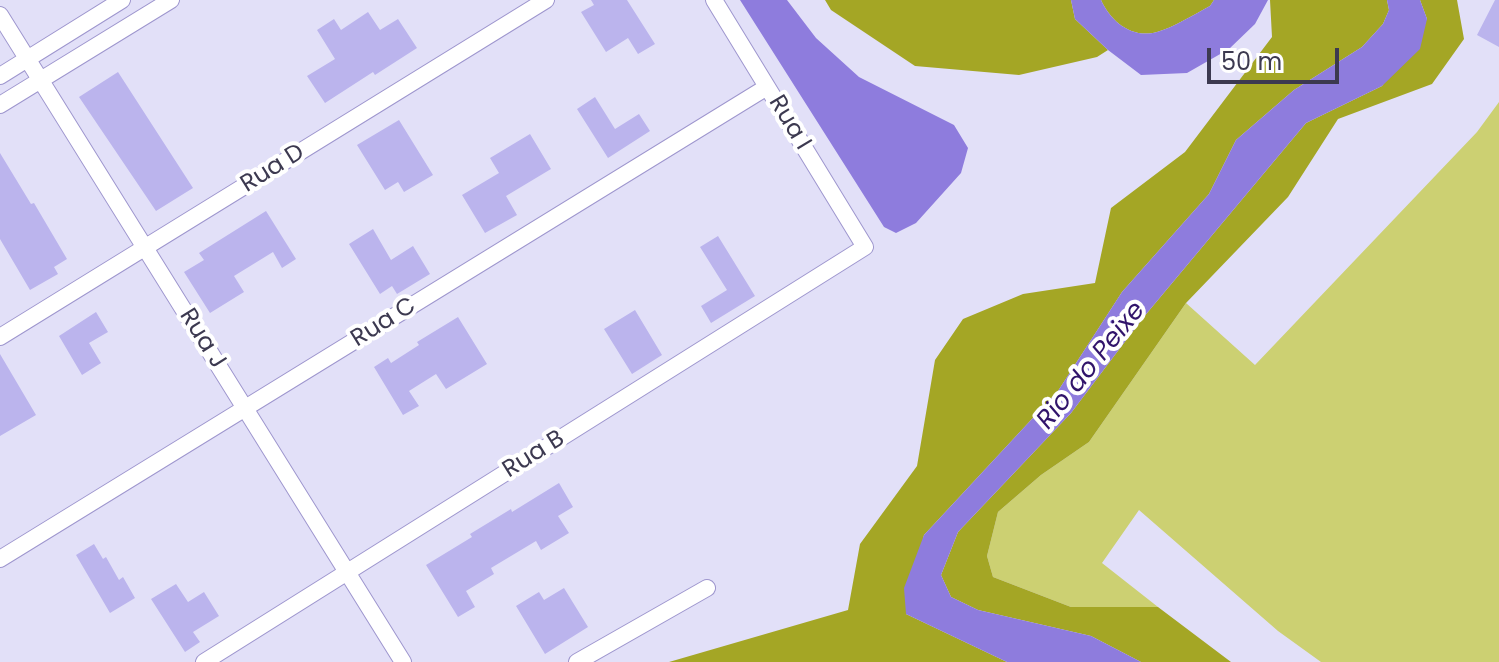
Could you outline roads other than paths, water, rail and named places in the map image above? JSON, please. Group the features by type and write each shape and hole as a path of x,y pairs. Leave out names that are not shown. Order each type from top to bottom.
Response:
{"street":[{"path":"0,76 122,0"},
{"path":"0,105 171,0"},
{"name":"Rua D","path":"0,337 546,0"},
{"name":"Rua I","path":"714,0 865,247"},
{"name":"Rua J","path":"0,15 403,662"},
{"name":"Rua C","path":"0,559 767,87"},
{"name":"Rua B","path":"204,662 865,247"},
{"path":"577,662 707,588"}],"water":[{"path":"740,0 787,0 816,38 859,77 954,125 968,148 961,173 916,223 896,233 884,227"},
{"path":"1071,0 1101,0 1110,15 1123,27 1148,34 1176,24 1210,6 1214,0 1268,0 1255,24 1229,49 1187,73 1141,75 1075,19"},
{"name":"Rio do Peixe","path":"1387,0 1420,0 1427,19 1420,49 1382,86 1306,123 1142,319 1071,413 958,532 941,575 951,597 978,610 1091,636 1141,662 1007,662 906,614 904,588 924,535 1058,391 1122,292 1209,194 1236,140 1294,90 1362,47 1383,24 1389,10"}]}
